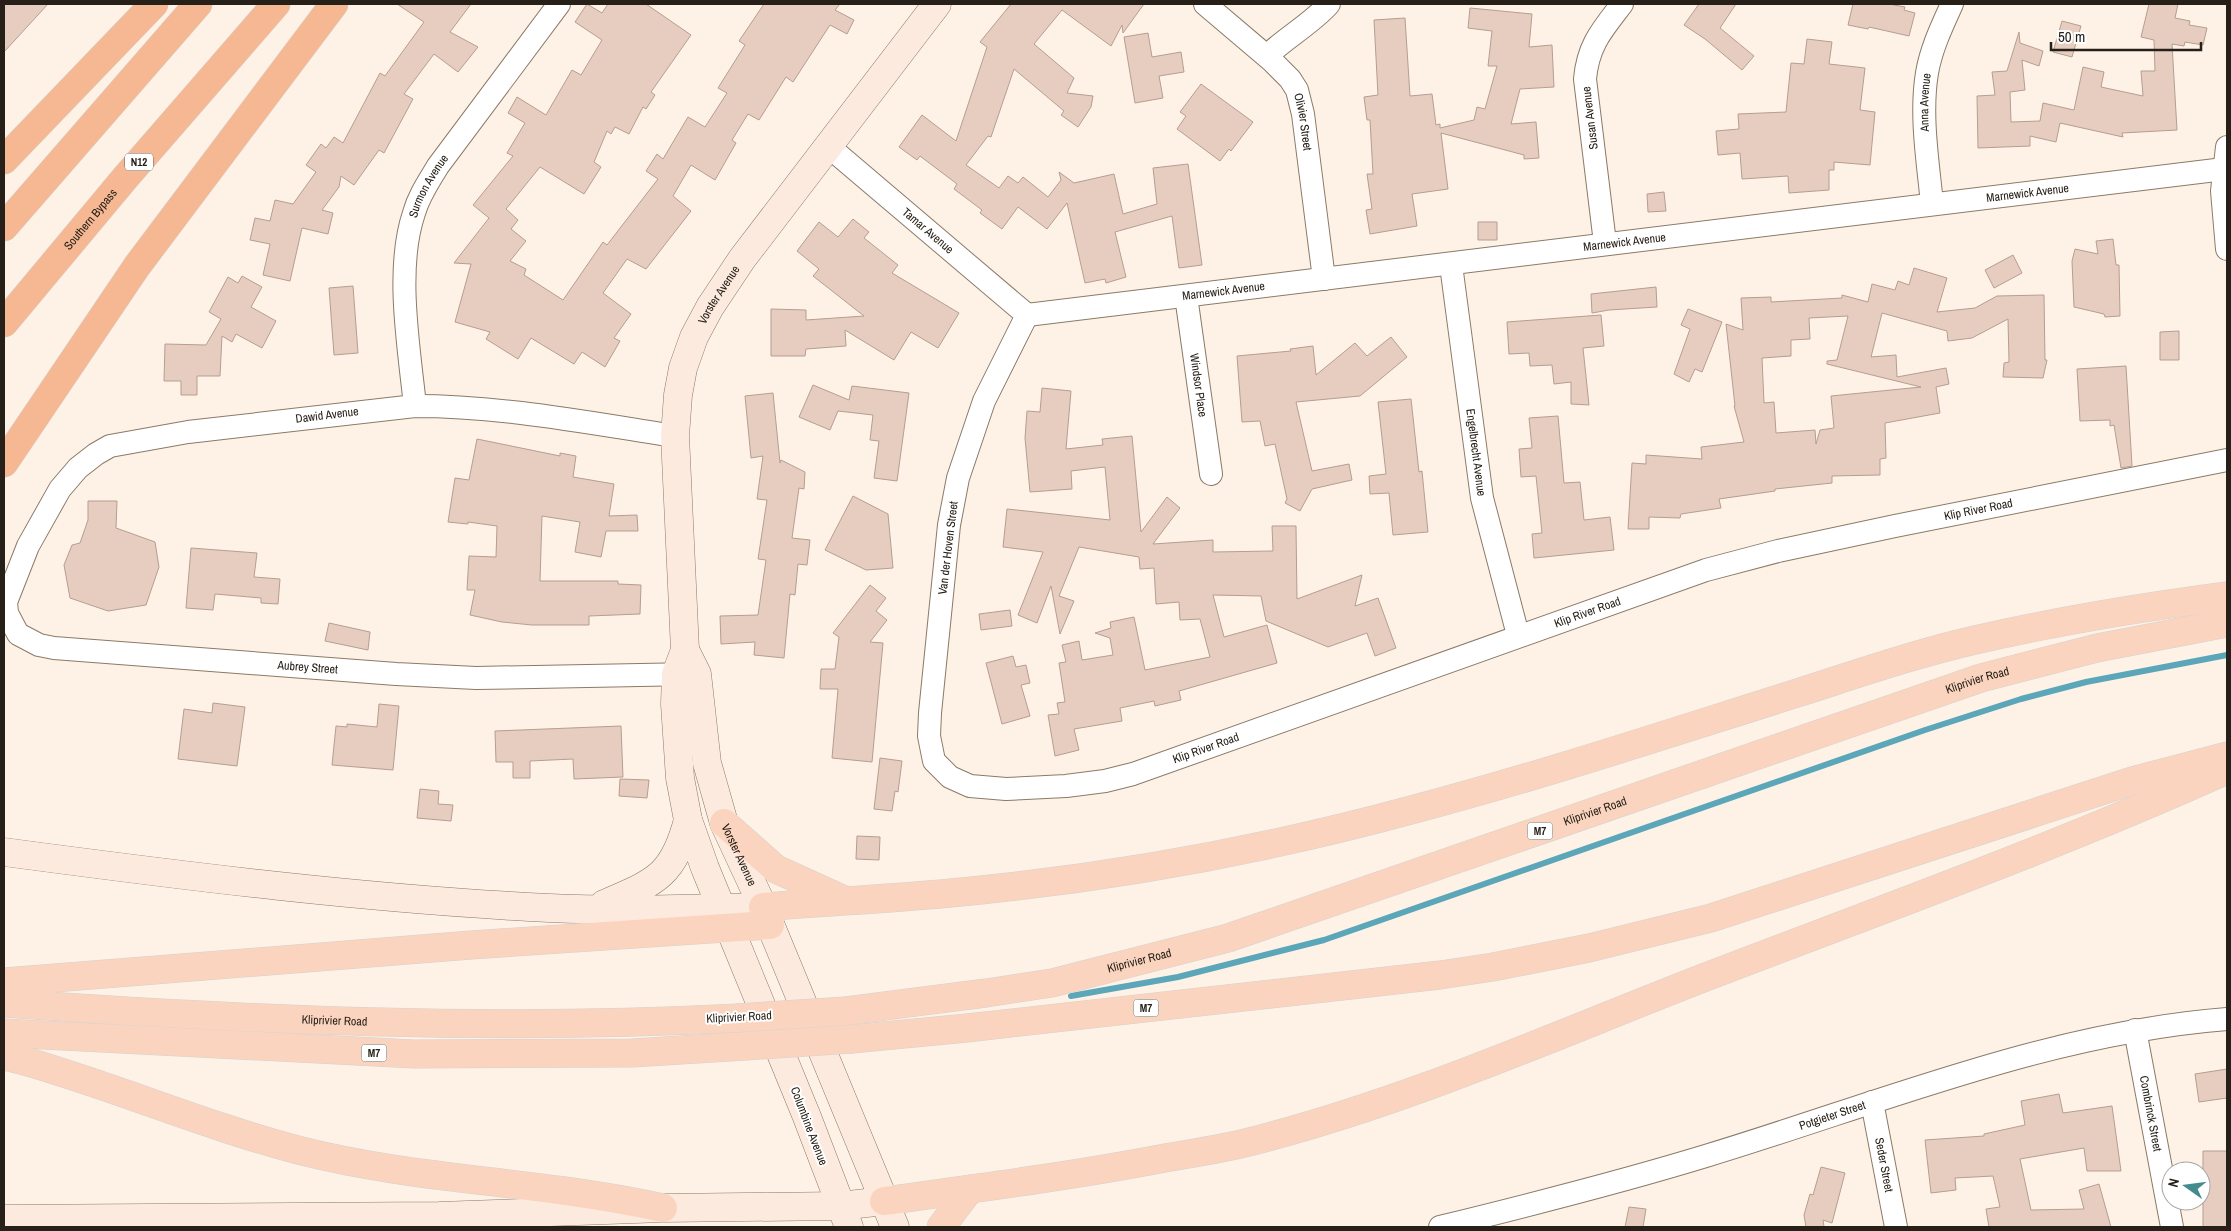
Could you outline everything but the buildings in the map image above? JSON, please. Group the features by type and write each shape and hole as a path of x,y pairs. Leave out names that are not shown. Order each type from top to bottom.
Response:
{"highway":[{"path":"4,160 154,4"},
{"path":"4,227 198,4"},
{"name":"Southern Bypass","path":"4,323 125,178 276,4"},
{"path":"4,463 138,266 334,4"}],"main road":[{"name":"Vorster Avenue","path":"884,1201 767,916 724,823 686,666 675,436 678,395 683,368 698,329 710,307 742,259 937,4"},
{"path":"4,982 471,945 725,918 767,916 848,901 984,890 1144,868 1279,842 1410,810 1539,774 1892,663 1971,641 2061,622 2169,603 2227,596"},
{"name":"Kliprivier Road","path":"4,1003 357,1023 514,1025 634,1023 846,1011 1052,983 1228,938 1981,678 2097,648 2227,623"},
{"name":"Vorster Avenue","path":"686,666 676,731 680,778 688,820 725,918 770,1025"},
{"name":"M7","path":"4,1032 414,1054 632,1053 852,1039 967,1028 1440,975 1493,967 1589,948 1711,918 2132,782 2227,756"},
{"path":"4,1219 440,1216 663,1208 844,1217 884,1201 970,1190 1129,1165 1245,1143 1353,1113 1440,1082 1964,878 2170,796 2227,770"},
{"path":"593,908 641,888 657,879 675,858 688,820"},
{"path":"724,823 776,869 848,901"},
{"path":"4,852 221,879 354,892 549,908 593,908 725,918"},
{"name":"Columbine Avenue","path":"770,1025 844,1217"},
{"path":"4,1056 73,1076 242,1134 299,1150 419,1173 613,1197 663,1208"},
{"path":"942,1227 970,1190"},
{"path":"884,1201 895,1227"}],"street":[{"name":"Surmon Avenue","path":"415,406 404,263 413,213 421,194 438,166 559,4"},
{"name":"Olivier Street","path":"1205,4 1267,56 1290,79 1300,101 1324,279"},
{"path":"1267,56 1281,42 1316,18 1329,4"},
{"name":"Susan Avenue","path":"1605,243 1585,80 1588,56 1592,45 1622,4"},
{"name":"Anna Avenue","path":"1932,204 1926,140 1927,73 1933,49 1952,4"},
{"name":"Tamar Avenue","path":"828,146 1027,315"},
{"path":"2227,147 2222,191 2227,249"},
{"name":"Marnewick Avenue","path":"1027,315 1451,265 1605,243 2224,169"},
{"name":"Engelbrecht Avenue","path":"1451,265 1482,498 1518,635"},
{"name":"Windsor Place","path":"1186,296 1210,474"},
{"name":"Van der Hoven Street","path":"959,782 941,770 934,761 929,736 949,526 958,478 984,400 1027,315"},
{"name":"Dawid Avenue","path":"28,546 66,480 84,463 110,446 188,432 415,406 449,406 508,411 675,436"},
{"name":"Klip River Road","path":"959,782 985,788 1066,786 1105,781 1133,774 1518,635 1706,570 1750,558 1895,526 2227,460"},
{"name":"Aubrey Street","path":"28,546 10,588 6,602 7,614 18,634 38,645 160,657 476,678 686,666"},
{"name":"Potgieter Street","path":"1440,1227 1630,1178 1709,1155 2003,1061 2135,1030 2227,1019"},
{"name":"Combrinck Street","path":"2135,1030 2172,1227"},
{"name":"Seder Street","path":"1872,1102 1896,1227"}],"waterway":[{"path":"1071,996 1178,977 1324,940 1925,730 2021,699 2086,682 2227,655"}]}
